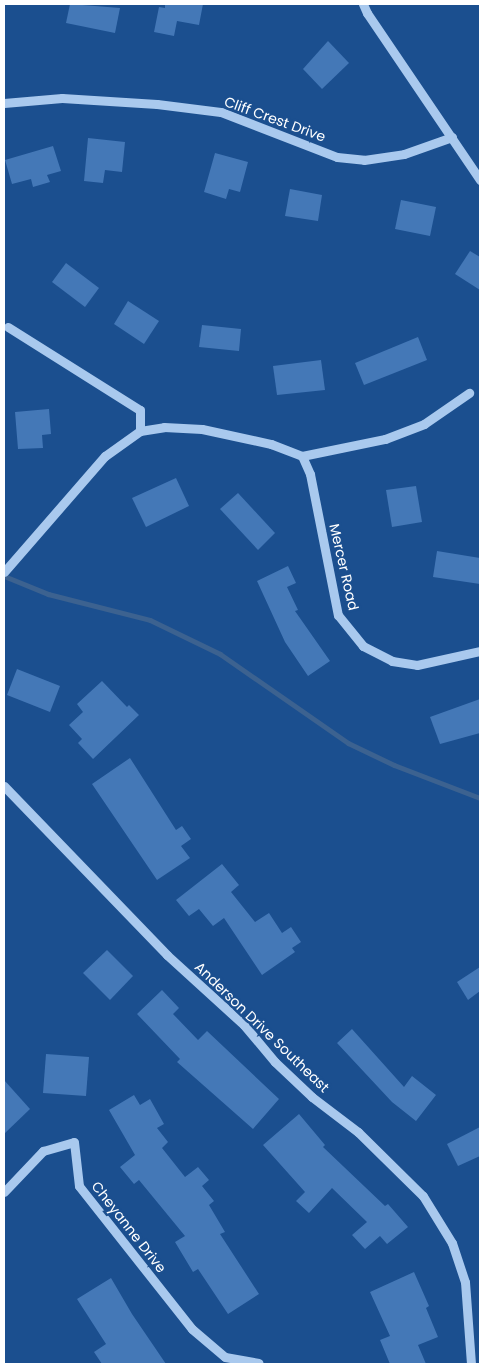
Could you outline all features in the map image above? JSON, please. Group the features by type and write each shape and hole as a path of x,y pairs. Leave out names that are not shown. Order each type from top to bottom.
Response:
{"street":[{"path":"363,4 366,13 480,180"},
{"name":"Cliff Crest Drive","path":"4,103 62,98 157,104 221,112 337,157 364,160 404,154 452,137"},
{"path":"8,327 140,410 140,431"},
{"path":"4,572 105,456 140,431 164,427 202,429 249,439 302,456 385,439 424,424 469,393"},
{"name":"Mercer Road","path":"302,456 310,474 338,615 363,646 392,661 417,665 480,652"},
{"name":"Anderson Drive Southeast","path":"4,786 167,955 244,1025 275,1062 312,1097 358,1132 423,1196 452,1243 465,1282 471,1364"},
{"name":"Cheyanne Drive","path":"4,1192 44,1151 74,1142 79,1186 192,1330 225,1357 258,1363"}],"building":[{"path":"70,4 120,8 115,33 66,23"},
{"path":"165,4 203,4 199,25 177,21 174,36 154,32 159,7 165,8"},
{"path":"328,41 349,63 322,89 303,69"},
{"path":"88,138 125,142 122,172 105,170 103,183 84,181"},
{"path":"53,146 61,171 47,175 50,182 33,187 31,179 12,184 5,160"},
{"path":"215,153 248,162 240,192 229,189 226,199 204,192"},
{"path":"290,189 322,195 318,221 285,216"},
{"path":"401,200 436,207 430,236 395,229"},
{"path":"470,251 480,257 480,290 455,274"},
{"path":"66,263 99,288 85,307 52,282"},
{"path":"128,301 159,321 144,344 114,324"},
{"path":"202,325 241,329 239,351 199,347"},
{"path":"418,337 427,360 364,385 355,363"},
{"path":"321,360 325,390 277,395 273,366"},
{"path":"49,409 51,434 42,435 43,448 18,449 15,412"},
{"path":"176,478 189,506 146,527 132,498"},
{"path":"416,486 422,522 392,527 386,490"},
{"path":"238,493 275,533 258,550 220,509"},
{"path":"437,551 480,558 480,584 433,577"},
{"path":"288,566 296,583 287,587 298,610 295,611 330,661 308,676 285,642 257,581"},
{"path":"17,669 60,686 50,712 7,695"},
{"path":"102,681 127,707 129,705 139,715 93,759 78,743 82,739 69,725 83,712 77,704"},
{"path":"480,699 480,733 440,744 430,717"},
{"path":"130,758 176,830 182,826 191,839 181,846 190,858 157,880 92,784"},
{"path":"222,864 239,885 231,892 255,922 269,913 282,933 291,927 301,942 292,948 295,952 262,975 224,918 213,926 199,909 189,916 176,900"},
{"path":"107,950 133,976 110,1000 83,973"},
{"path":"480,967 480,991 468,1000 457,982"},
{"path":"162,990 179,1008 173,1014 198,1040 207,1031 279,1099 253,1129 177,1062 180,1059 137,1014"},
{"path":"352,1029 404,1087 412,1076 436,1095 416,1121 392,1102 337,1043"},
{"path":"46,1054 89,1057 86,1096 43,1093"},
{"path":"4,1080 30,1109 4,1134"},
{"path":"134,1095 140,1105 150,1099 164,1124 157,1128 168,1142 162,1148 185,1177 198,1167 209,1180 202,1186 214,1201 209,1205 225,1232 220,1234 259,1294 228,1314 198,1269 193,1272 175,1242 185,1236 139,1180 134,1184 120,1167 135,1155 109,1110"},
{"path":"299,1114 325,1145 323,1147 385,1206 388,1204 408,1227 387,1244 380,1236 365,1249 352,1235 367,1222 332,1188 309,1213 296,1201 305,1192 263,1145"},
{"path":"480,1127 480,1156 458,1166 447,1144"},
{"path":"414,1272 429,1306 426,1308 438,1337 418,1345 426,1364 390,1364 380,1340 390,1336 370,1292"},
{"path":"111,1278 132,1314 166,1364 102,1364 94,1352 106,1344 77,1299"}],"waterway":[{"path":"4,576 48,594 150,620 220,654 348,743 394,765 480,798"}]}
